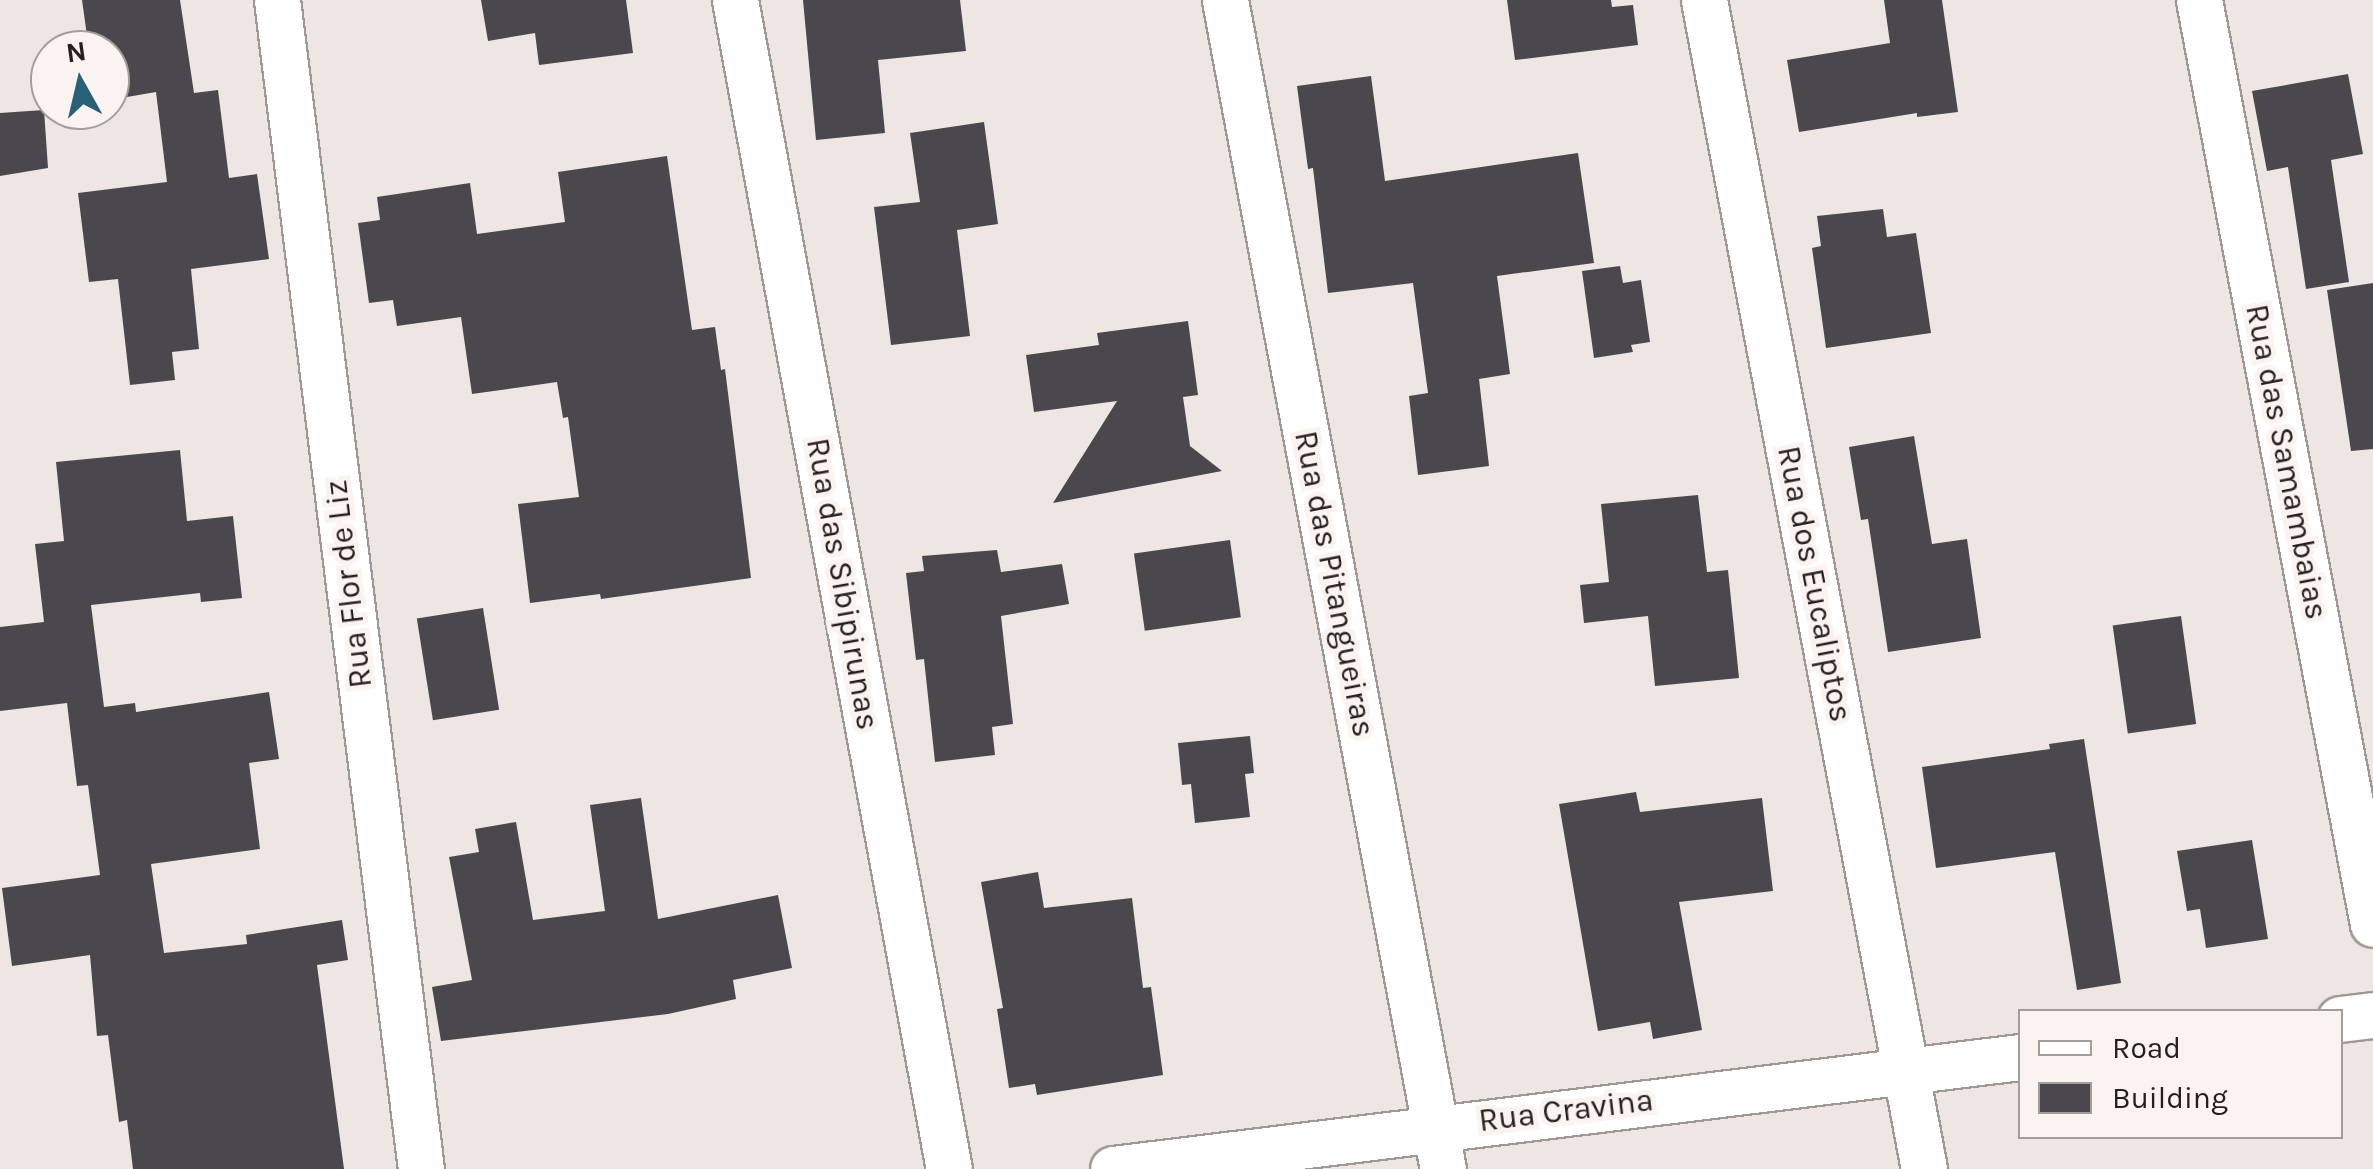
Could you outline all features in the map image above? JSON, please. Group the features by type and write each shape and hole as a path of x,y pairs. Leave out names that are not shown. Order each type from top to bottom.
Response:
{"street":[{"name":"Rua Flor de Liz","path":"277,0 421,1169"},
{"name":"Rua das Sibipirunas","path":"736,0 949,1169"},
{"name":"Rua das Pitangueiras","path":"1225,0 1440,1148"},
{"name":"Rua dos Eucaliptos","path":"1704,0 1924,1169"},
{"name":"Rua das Samambaias","path":"2199,0 2373,924"},
{"path":"2343,1019 2373,1015"},
{"name":"Rua Cravina","path":"1113,1169 1440,1148 1906,1070 2018,1056"}],"building":[{"path":"82,0 180,0 194,93 218,90 229,178 257,174 269,259 191,269 199,349 172,352 175,380 130,385 118,279 89,282 78,193 167,182 156,92 130,96 130,30 86,30"},
{"path":"481,0 626,0 633,53 539,65 535,33 488,41"},
{"path":"803,0 960,0 966,51 878,60 885,133 816,140"},
{"path":"1507,0 1611,0 1612,7 1633,5 1638,45 1515,60"},
{"path":"1884,0 1942,0 1958,112 1917,117 1917,113 1799,132 1787,60 1890,43"},
{"path":"2348,74 2363,154 2331,160 2349,282 2306,289 2288,167 2267,171 2252,91"},
{"path":"1371,76 1385,181 1578,153 1594,263 1497,276 1510,374 1479,379 1489,466 1418,475 1409,396 1428,393 1413,283 1328,293 1313,168 1308,169 1297,86"},
{"path":"30,111 30,130 45,130 48,168 0,176 0,113"},
{"path":"984,122 998,224 957,230 970,336 891,345 874,207 920,202 910,133"},
{"path":"667,156 692,330 715,327 721,370 725,369 751,578 601,599 600,594 530,603 518,504 579,497 568,417 563,418 557,382 472,394 461,317 397,326 393,300 369,303 358,223 380,220 377,197 470,183 477,234 565,222 558,172"},
{"path":"1883,209 1887,237 1916,233 1931,333 1826,348 1812,248 1821,246 1817,216"},
{"path":"1620,266 1623,283 1641,280 1650,342 1631,345 1633,352 1594,358 1582,271"},
{"path":"2373,283 2373,449 2351,451 2327,290"},
{"path":"1188,321 1198,395 1183,397 1190,446 1222,471 1053,503 1117,401 1034,412 1026,355 1099,345 1097,333"},
{"path":"1914,436 1932,544 1967,539 1981,638 1888,652 1868,519 1861,520 1849,447"},
{"path":"180,450 187,521 233,516 242,598 201,602 200,593 91,605 104,707 135,703 136,712 269,692 279,759 249,763 260,849 151,864 164,953 247,944 246,935 342,920 348,960 317,965 344,1169 133,1169 127,1120 119,1122 108,1035 97,1036 90,955 12,966 2,888 100,875 88,785 77,786 67,703 0,711 0,627 44,622 35,544 64,541 56,462"},
{"path":"1698,495 1707,572 1728,570 1739,678 1655,686 1648,616 1584,623 1580,585 1609,582 1601,504"},
{"path":"1230,540 1241,617 1145,631 1134,553"},
{"path":"997,550 1001,572 1062,564 1069,604 1001,616 1013,724 992,727 995,755 935,762 924,659 916,660 906,573 924,571 922,556"},
{"path":"483,608 499,710 433,720 417,618"},
{"path":"2181,616 2196,724 2128,734 2113,626"},
{"path":"1250,736 1254,773 1245,774 1250,817 1195,823 1191,784 1182,785 1178,743"},
{"path":"2084,739 2121,983 2077,990 2055,852 1936,868 1922,767 2050,749 2049,744"},
{"path":"1636,792 1640,812 1762,798 1773,891 1679,902 1702,1030 1653,1039 1650,1022 1598,1031 1559,804"},
{"path":"641,798 658,919 778,895 792,968 733,980 736,999 668,1014 441,1041 432,987 472,980 449,857 479,852 475,829 516,822 533,920 605,911 590,805"},
{"path":"2252,840 2268,939 2206,948 2200,909 2187,911 2177,851"},
{"path":"1038,872 1044,908 1132,898 1143,988 1151,987 1163,1075 1037,1095 1035,1084 1009,1088 997,1009 1003,1008 981,882"}]}
